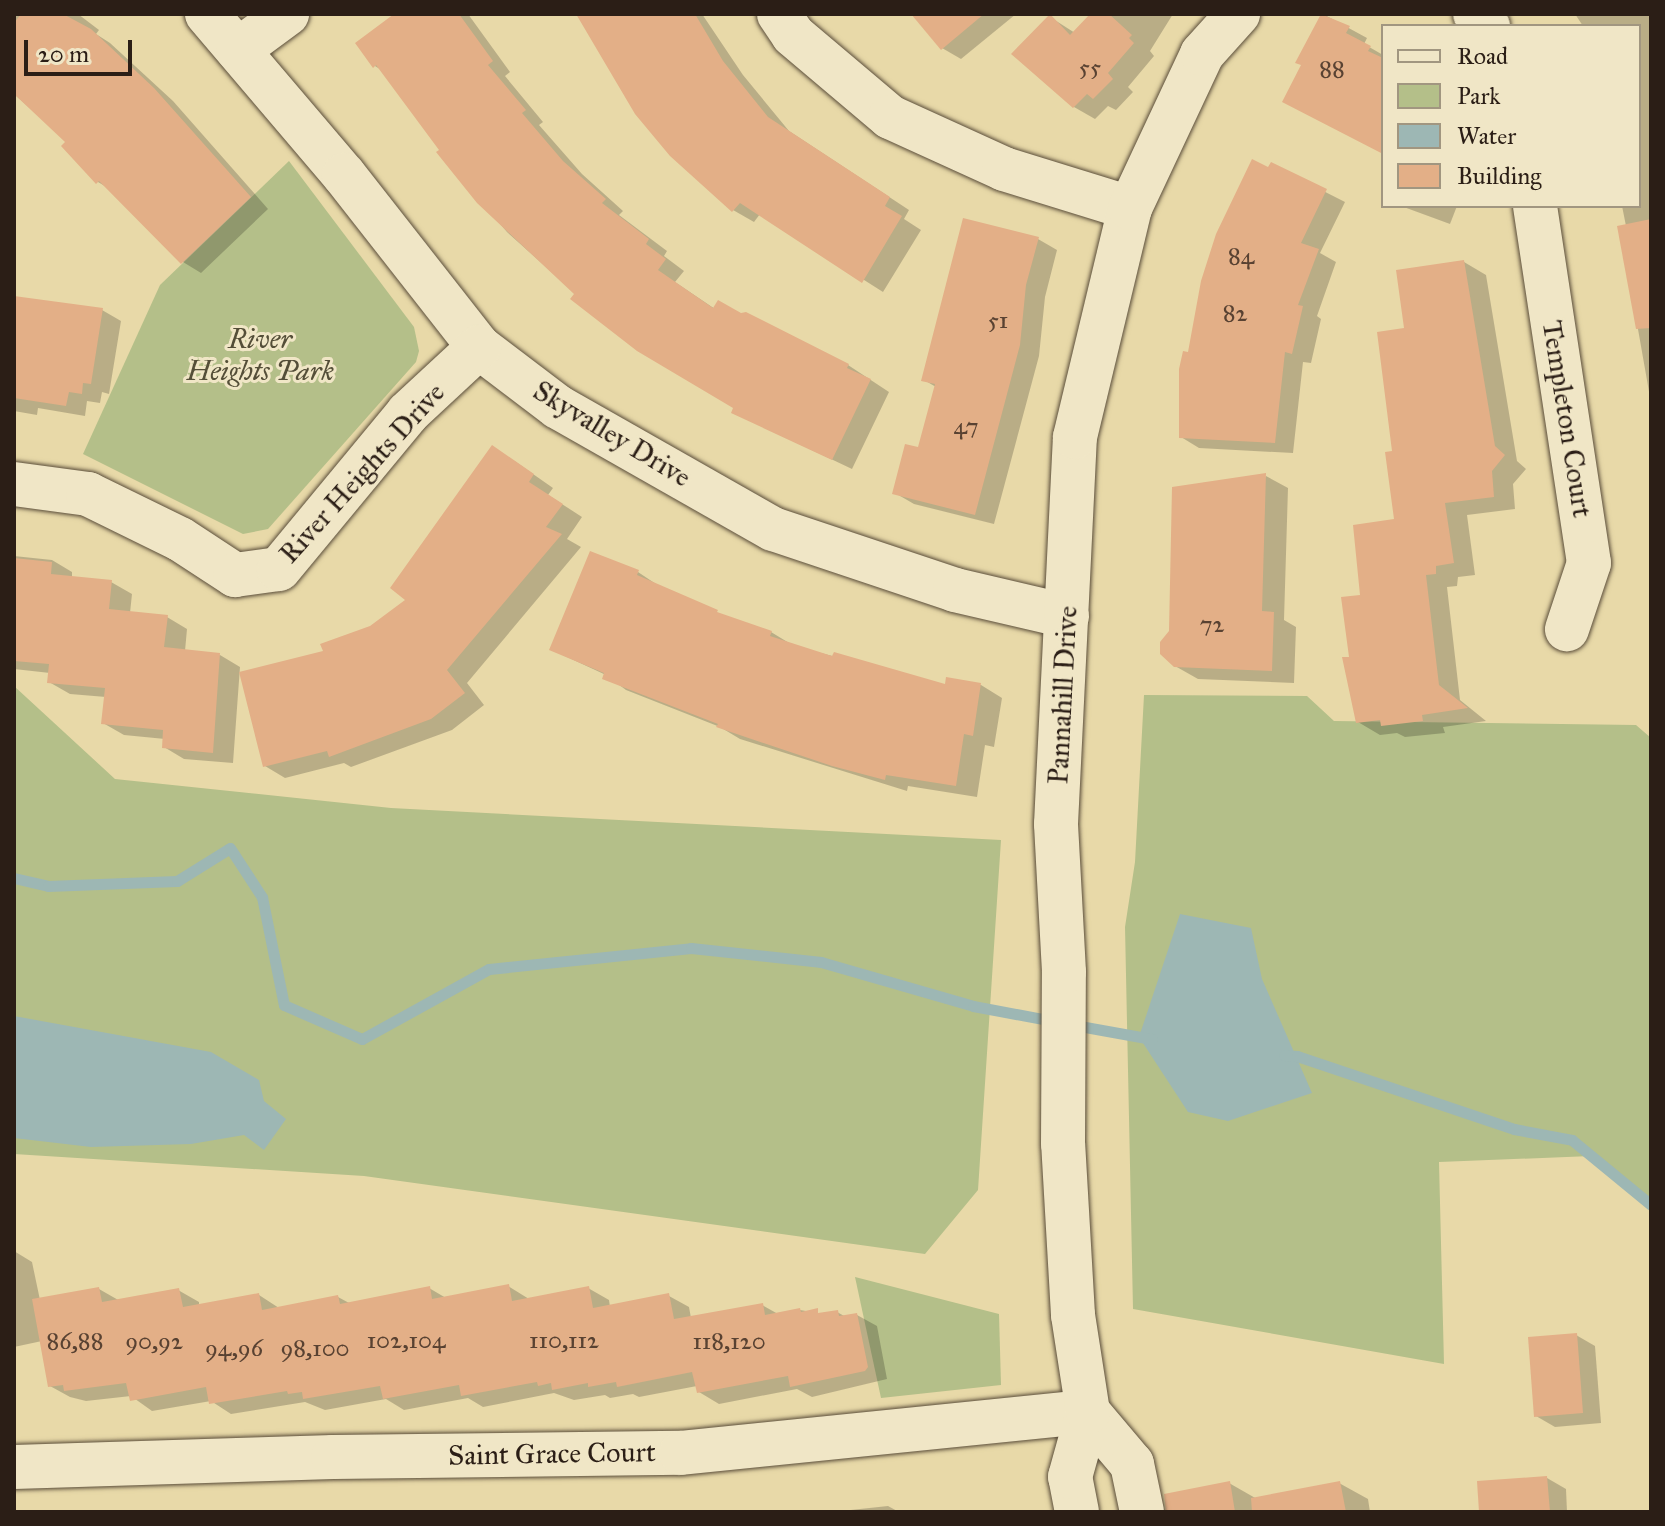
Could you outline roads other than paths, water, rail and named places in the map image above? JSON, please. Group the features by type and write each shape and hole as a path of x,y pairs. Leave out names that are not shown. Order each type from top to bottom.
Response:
{"street":[{"name":"Skyvalley Drive","path":"207,14 344,175 479,347 558,407 773,529 955,590 1067,616"},
{"path":"238,50 287,14"},
{"path":"779,14 793,35 890,117 1004,169 1130,208"},
{"name":"Pannahill Drive","path":"1077,1512 1070,1477 1088,1412 1073,1315 1063,1144 1064,972 1056,824 1075,437 1130,208 1202,54 1238,14"},
{"name":"Templeton Court","path":"1535,208 1589,563 1567,629"},
{"name":"River Heights Drive","path":"14,484 88,494 180,539 235,575 279,569 408,413 479,347"},
{"path":"1088,1412 1132,1464 1142,1512"},
{"name":"Saint Grace Court","path":"14,1467 333,1457 681,1453 1088,1412"}],"water":[{"path":"1180,914 1251,928 1262,979 1312,1093 1228,1121 1188,1112 1139,1037"},
{"path":"14,1016 211,1052 259,1080 264,1101 286,1119 264,1150 244,1135 191,1144 91,1147 14,1138"}],"waterway":[{"path":"14,878 48,886 177,881 230,848 262,897 284,1005 362,1039 489,969 691,948 821,962 973,1006 1053,1021"},
{"path":"1074,1025 1152,1039"},
{"path":"1284,1055 1297,1056 1514,1129 1572,1140 1651,1205"}],"park label":[{"name":"River Heights Park","path":"260,355"}]}
